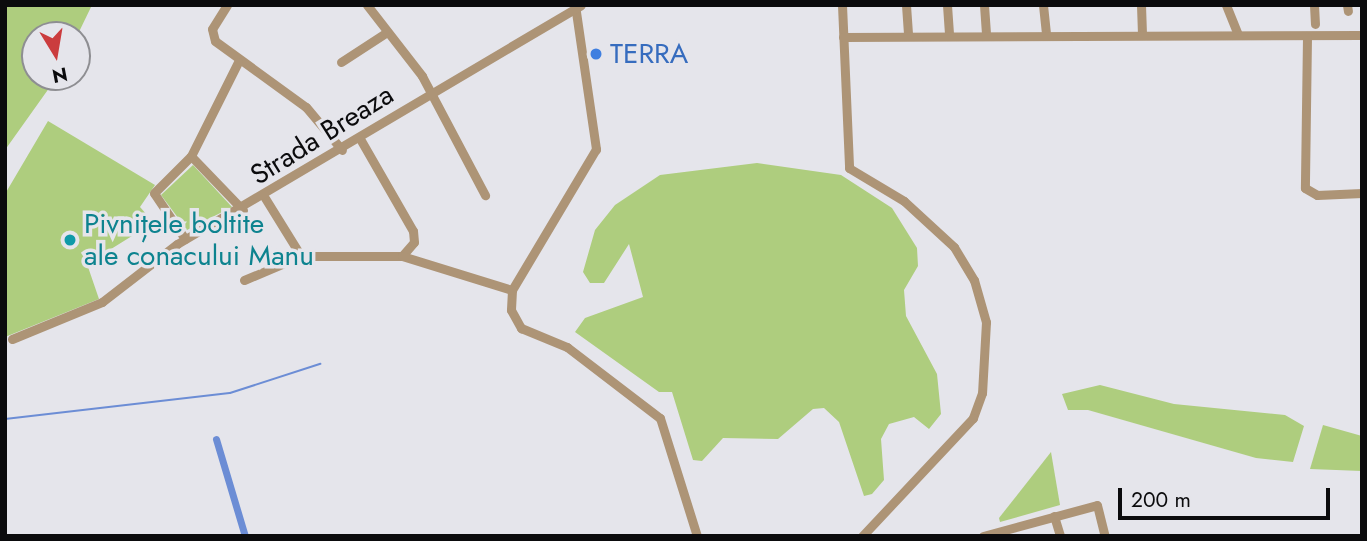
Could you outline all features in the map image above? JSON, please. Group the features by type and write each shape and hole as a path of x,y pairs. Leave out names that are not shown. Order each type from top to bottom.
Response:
{"street":[{"path":"228,5 213,35 238,62 306,107 342,150"},
{"path":"367,5 430,93 485,195"},
{"path":"842,5 849,169 904,201 954,247 974,280 986,322 982,393 973,418 862,536"},
{"path":"906,5 908,35"},
{"path":"947,5 949,34"},
{"path":"984,5 986,34"},
{"path":"1043,5 1046,35"},
{"path":"1141,5 1142,34"},
{"path":"1226,5 1238,34"},
{"path":"1314,5 1315,24"},
{"path":"578,6 596,149 512,290 511,310 521,328 567,347 660,418 697,536"},
{"name":"Strada Breaza","path":"12,339 95,306 185,239 265,198 430,93 578,6"},
{"path":"341,62 387,32"},
{"path":"843,37 949,34 1238,34 1307,37 1362,35"},
{"path":"1307,37 1305,188 1317,195 1362,193"},
{"path":"185,239 153,195 191,156 238,62"},
{"path":"360,139 413,232 412,247 402,256"},
{"path":"191,156 243,210"},
{"path":"265,198 301,256"},
{"path":"244,280 301,256 402,256 512,290"},
{"path":"983,536 1005,533 1097,505 1105,536"},
{"path":"1054,516 1060,536"}],"green space":[{"path":"5,5 92,5 84,21 21,21 21,91 47,91 5,150"},
{"path":"48,121 155,185 140,207 147,215 140,231 87,264 99,299 5,337 5,194"},
{"path":"757,163 841,175 892,208 917,248 918,266 904,290 906,316 937,374 941,414 929,429 914,417 889,424 881,439 884,480 872,494 864,496 839,422 824,408 813,409 778,439 723,438 702,461 693,460 672,392 659,392 575,332 585,318 643,297 629,244 604,283 590,283 583,272 595,230 615,205 660,175"},
{"path":"193,165 232,207 187,230 161,195"},
{"path":"1100,385 1174,404 1285,415 1304,426 1293,462 1256,458 1088,410 1068,410 1062,394"},
{"path":"1323,425 1362,436 1362,471 1310,469"},
{"path":"1051,452 1060,505 1000,522 999,518"}],"waterway":[{"path":"5,419 230,393 320,364"},
{"path":"216,439 245,536"}],"place":[{"name":"TERRA","path":"596,54"},
{"name":"Pivnițele boltite ale conacului Manu","path":"70,240"}]}
